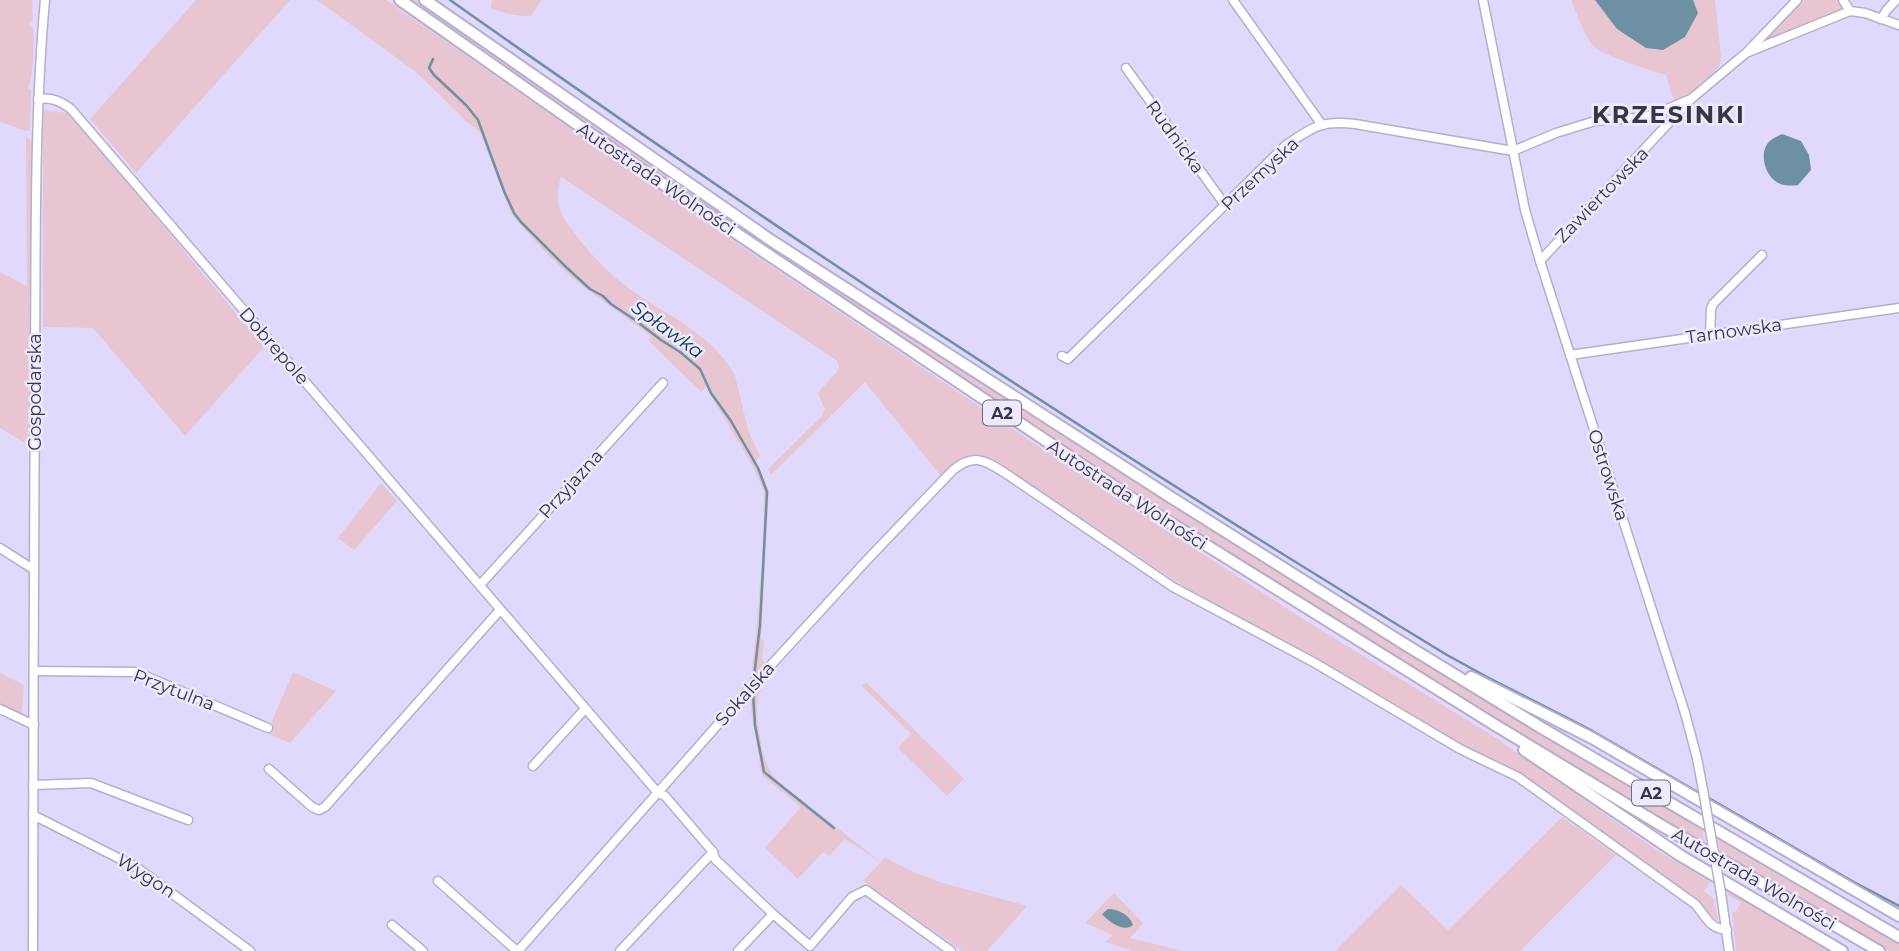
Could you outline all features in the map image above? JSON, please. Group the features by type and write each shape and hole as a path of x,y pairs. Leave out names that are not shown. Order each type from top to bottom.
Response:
{"highway":[{"name":"Autostrada Wolności","path":"400,0 669,188 1082,466 1495,725 1879,951"},
{"name":"Autostrada Wolności","path":"425,0 772,241 1047,418 1406,645 1618,774 1899,937"},
{"path":"1406,645 1592,738 1899,915"},
{"path":"1495,725 1524,750 1653,839 1842,951"}],"street":[{"name":"Gospodarska","path":"33,951 33,569 38,99 45,0"},
{"path":"1233,0 1322,125"},
{"name":"Ostrowska","path":"1483,0 1525,210 1693,740 1729,951"},
{"path":"1513,151 1595,121 1653,115 1691,99 1746,53 1797,0"},
{"path":"1843,0 1850,11"},
{"path":"1881,19 1896,0"},
{"path":"1746,53 1850,11 1865,13 1899,25"},
{"name":"Rudnicka","path":"1126,68 1225,205"},
{"name":"Dobrepole","path":"38,99 52,98 71,109 585,709 658,793 665,796 713,852 715,859 808,948"},
{"name":"Zawiertowska","path":"1540,261 1691,99"},
{"path":"1653,115 1662,123 1664,130"},
{"name":"Przemyska","path":"1062,356 1068,359 1286,145 1314,127 1337,122 1354,124 1513,151"},
{"path":"1710,334 1713,304 1762,255"},
{"name":"Tarnowska","path":"1570,355 1899,308"},
{"name":"Przyjazna","path":"480,586 663,383"},
{"name":"Sokalska","path":"518,951 833,598 946,477 962,463 978,459 987,462 1173,587 1315,663 1460,749 1518,777 1695,904 1713,927 1727,930"},
{"path":"0,548 33,569"},
{"path":"270,769 312,807 319,810 325,807 500,610"},
{"name":"Przytulna","path":"34,671 136,672 268,728"},
{"path":"0,709 34,725"},
{"path":"533,766 585,709"},
{"path":"33,785 91,783 188,820"},
{"name":"Wygon","path":"33,815 136,867 250,951"},
{"path":"620,951 713,852"},
{"path":"438,881 518,951"},
{"path":"808,948 852,897 866,890 951,951"},
{"path":"738,951 773,914"},
{"path":"392,925 423,951"}],"shaded area":[{"path":"0,0 32,0 33,19 29,26 33,27 33,59 28,89 31,90 30,130 26,131 0,122"},
{"path":"196,0 290,0 136,173 90,119"},
{"path":"317,0 386,0 694,214 1087,479 1308,622 1490,734 1655,849 1710,882 1704,891 1714,899 1718,920 1713,917 1710,919 1700,904 1675,884 1513,770 1451,739 1361,684 1207,601 986,458 967,459 941,476 865,382 771,475 768,469 822,416 825,409 818,394 837,372 837,361 561,177 558,194 560,208 566,221 589,250 625,285 690,328 716,349 735,376 749,433 760,456 756,461 769,490 761,640 764,641 762,659 766,665 748,684 757,623 764,491 752,465 706,387 701,392 648,340 651,336 576,281 511,214 480,132 416,72"},
{"path":"409,0 416,0 708,204 907,335 1404,650 1702,829 1705,844 1405,665 1123,488 645,165"},
{"path":"492,0 542,0 531,16 491,8"},
{"path":"1571,0 1715,0 1721,58 1719,67 1687,98 1674,101 1666,75 1616,58 1593,46"},
{"path":"1802,0 1841,0 1844,5 1841,14 1758,44"},
{"path":"43,110 67,113 78,123 264,347 185,436 93,328 43,327"},
{"path":"26,136 32,142 32,443 28,445 0,428 0,272 27,286"},
{"path":"381,483 397,501 354,550 338,538"},
{"path":"293,672 336,691 290,743 267,733"},
{"path":"0,673 24,685 22,715 0,705"},
{"path":"766,679 757,709 763,753 771,773 776,780 881,862 845,839 829,856 823,852 798,879 765,848 801,807 763,776 761,770 751,694"},
{"path":"866,682 964,779 947,796 898,748 911,734 862,686"},
{"path":"1562,817 1616,855 1520,951 1335,951 1401,885 1448,930"},
{"path":"1718,839 1899,943 1899,951 1889,951 1721,854"},
{"path":"885,858 943,883 1027,906 987,951 962,951 863,881"},
{"path":"1727,889 1833,951 1736,951 1732,913 1741,902 1728,895"},
{"path":"1114,893 1143,923 1130,938 1183,951 1133,951 1105,942 1113,935 1085,923"}],"water":[{"path":"1595,0 1693,0 1698,13 1685,37 1663,50 1646,48 1617,29"},
{"path":"1782,134 1801,141 1809,155 1811,170 1798,185 1777,183 1765,166 1767,144"},
{"path":"1108,909 1123,913 1133,925 1125,928 1113,923 1102,914"}],"waterway":[{"path":"450,0 819,254 1193,498 1447,655 1589,729 1701,794"},
{"name":"Spławka","path":"433,59 429,68 434,75 478,120 504,191 521,222 590,289 700,369 711,393 758,468 767,492 760,625 754,677"},
{"name":"Spławka","path":"753,693 755,725 764,772 834,828"},
{"path":"1707,797 1899,906"}],"district":[{"name":"KRZESINKI","path":"1669,115"}]}
